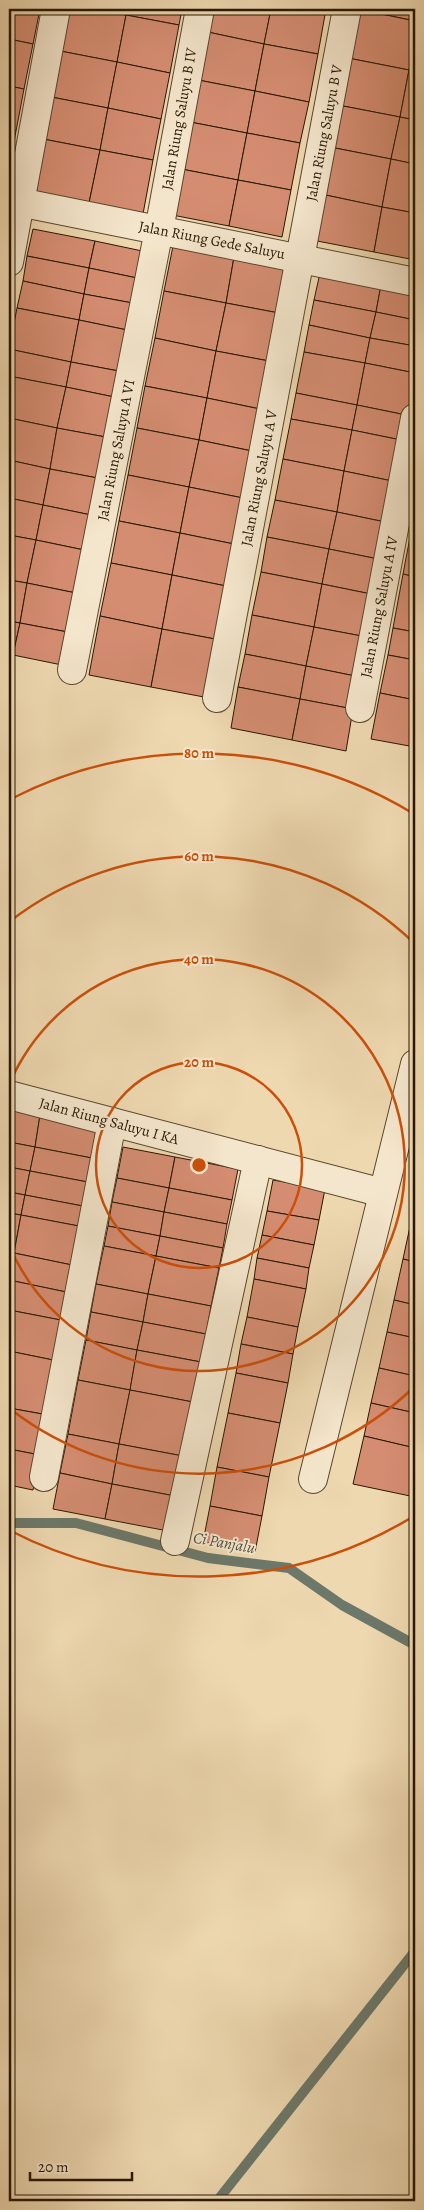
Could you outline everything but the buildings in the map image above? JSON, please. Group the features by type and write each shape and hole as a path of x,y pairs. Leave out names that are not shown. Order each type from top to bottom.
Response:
{"street":[{"path":"9,262 14,201 56,9"},
{"name":"Jalan Riung Saluyu B IV","path":"159,230 200,9"},
{"name":"Jalan Riung Saluyu B V","path":"300,258 347,9"},
{"name":"Jalan Riung Gede Saluyu","path":"14,201 415,282"},
{"name":"Jalan Riung Saluyu A VI","path":"72,670 159,230"},
{"name":"Jalan Riung Saluyu A V","path":"217,698 300,258"},
{"name":"Jalan Riung Saluyu A IV","path":"360,708 415,418"},
{"path":"313,1479 415,1064"},
{"name":"Jalan Riung Saluyu I KA","path":"9,1095 382,1193"},
{"path":"44,1477 112,1122"},
{"path":"175,1541 258,1160"}],"waterway":[{"name":"Ci Panjalu","path":"9,1523 76,1523 208,1558 289,1568 342,1605 415,1645"},
{"path":"217,2201 415,1951"}]}
